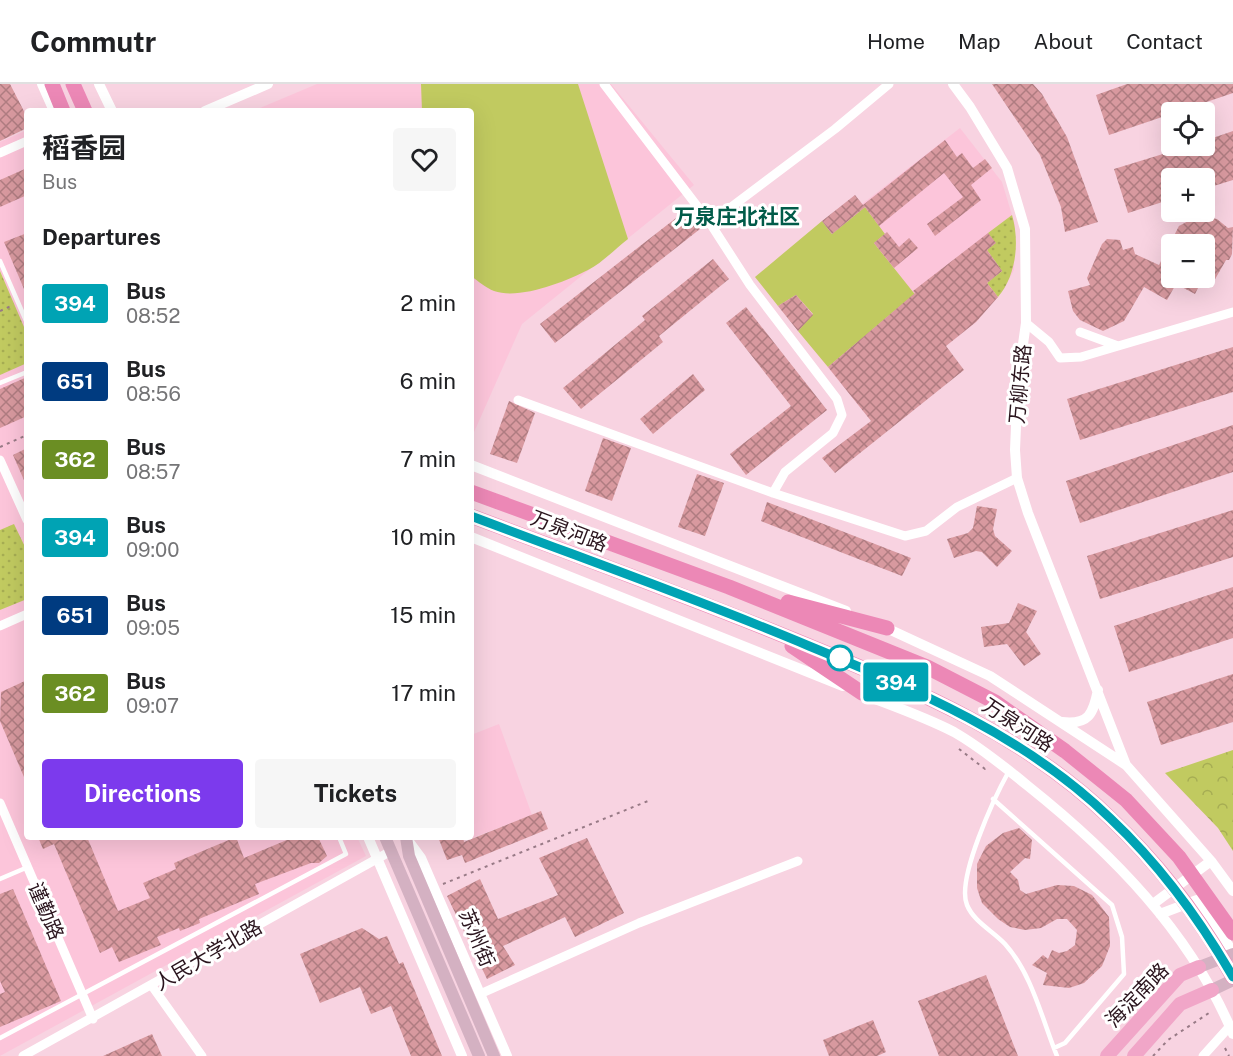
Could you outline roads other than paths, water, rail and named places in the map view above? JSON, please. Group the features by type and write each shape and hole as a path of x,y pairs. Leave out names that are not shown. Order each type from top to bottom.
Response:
{"highway":[{"path":"52,84 62,108"},
{"path":"73,84 84,108"},
{"name":"万泉河路","path":"474,493 729,587 927,667 995,702 1065,751 1126,800 1179,857 1233,933"},
{"name":"万泉河路","path":"474,517 764,627 916,690 988,727 1056,775 1109,817 1162,872 1206,930 1233,979"},
{"path":"729,587 887,628"},
{"path":"764,627 862,693"}],"main road":[{"path":"386,840 479,1056"},
{"name":"苏州街","path":"407,840 409,856 494,1056"},
{"path":"1199,967 1233,953"},
{"name":"海淀南路","path":"1107,1056 1180,975 1199,967"},
{"path":"1212,990 1233,979"},
{"name":"海淀南路","path":"1134,1056 1180,1004 1212,990"}],"street":[{"path":"42,84 53,108"},
{"path":"99,84 111,108"},
{"path":"213,108 268,84"},
{"path":"604,84 710,223 750,285 837,399 842,415 833,433 785,472 773,493"},
{"path":"710,223 835,129 889,84"},
{"name":"万柳东路","path":"953,84 970,107 1007,168 1026,229 1026,323 1018,379 1015,450 1017,478 1028,513 1098,687 1126,765"},
{"path":"0,153 24,142"},
{"path":"1026,323 1049,342 1060,358 1081,357 1233,312"},
{"path":"1080,332 1118,346"},
{"path":"518,400 773,493 905,537 926,531 957,507 1017,478"},
{"path":"0,460 24,513"},
{"name":"万泉河路","path":"474,466 887,628 990,676 1126,765 1211,861 1233,891"},
{"name":"万泉河路","path":"474,538 862,693 955,733 1009,770 1073,822 1153,904 1199,967 1212,990"},
{"path":"0,626 24,615"},
{"path":"1061,722 1076,723 1089,716 1098,687"},
{"name":"谨勤路","path":"0,803 93,1019"},
{"path":"369,840 462,1056"},
{"name":"苏州街","path":"408,840 421,858 507,1056"},
{"name":"人民大学北路","path":"23,1056 152,987 391,851"},
{"path":"480,994 639,923 798,861"},
{"path":"1153,904 1211,861"},
{"path":"1160,914 1197,900 1233,953"},
{"path":"152,987 202,1056"},
{"path":"1203,1056 1203,1053 1232,1030 1212,990"}],"lane":[{"path":"0,261 24,316"},
{"path":"0,383 24,373"},
{"path":"1009,770 993,799 978,840 966,883 966,904 976,918 1005,944 1025,974 1057,1056"},
{"path":"993,799 1112,905 1122,937 1124,974 1065,1043 1054,1048"},
{"path":"0,1038 346,854 340,840"},
{"path":"0,879 28,867"}],"district":[{"name":"万泉庄北社区","path":"737,217"}]}
